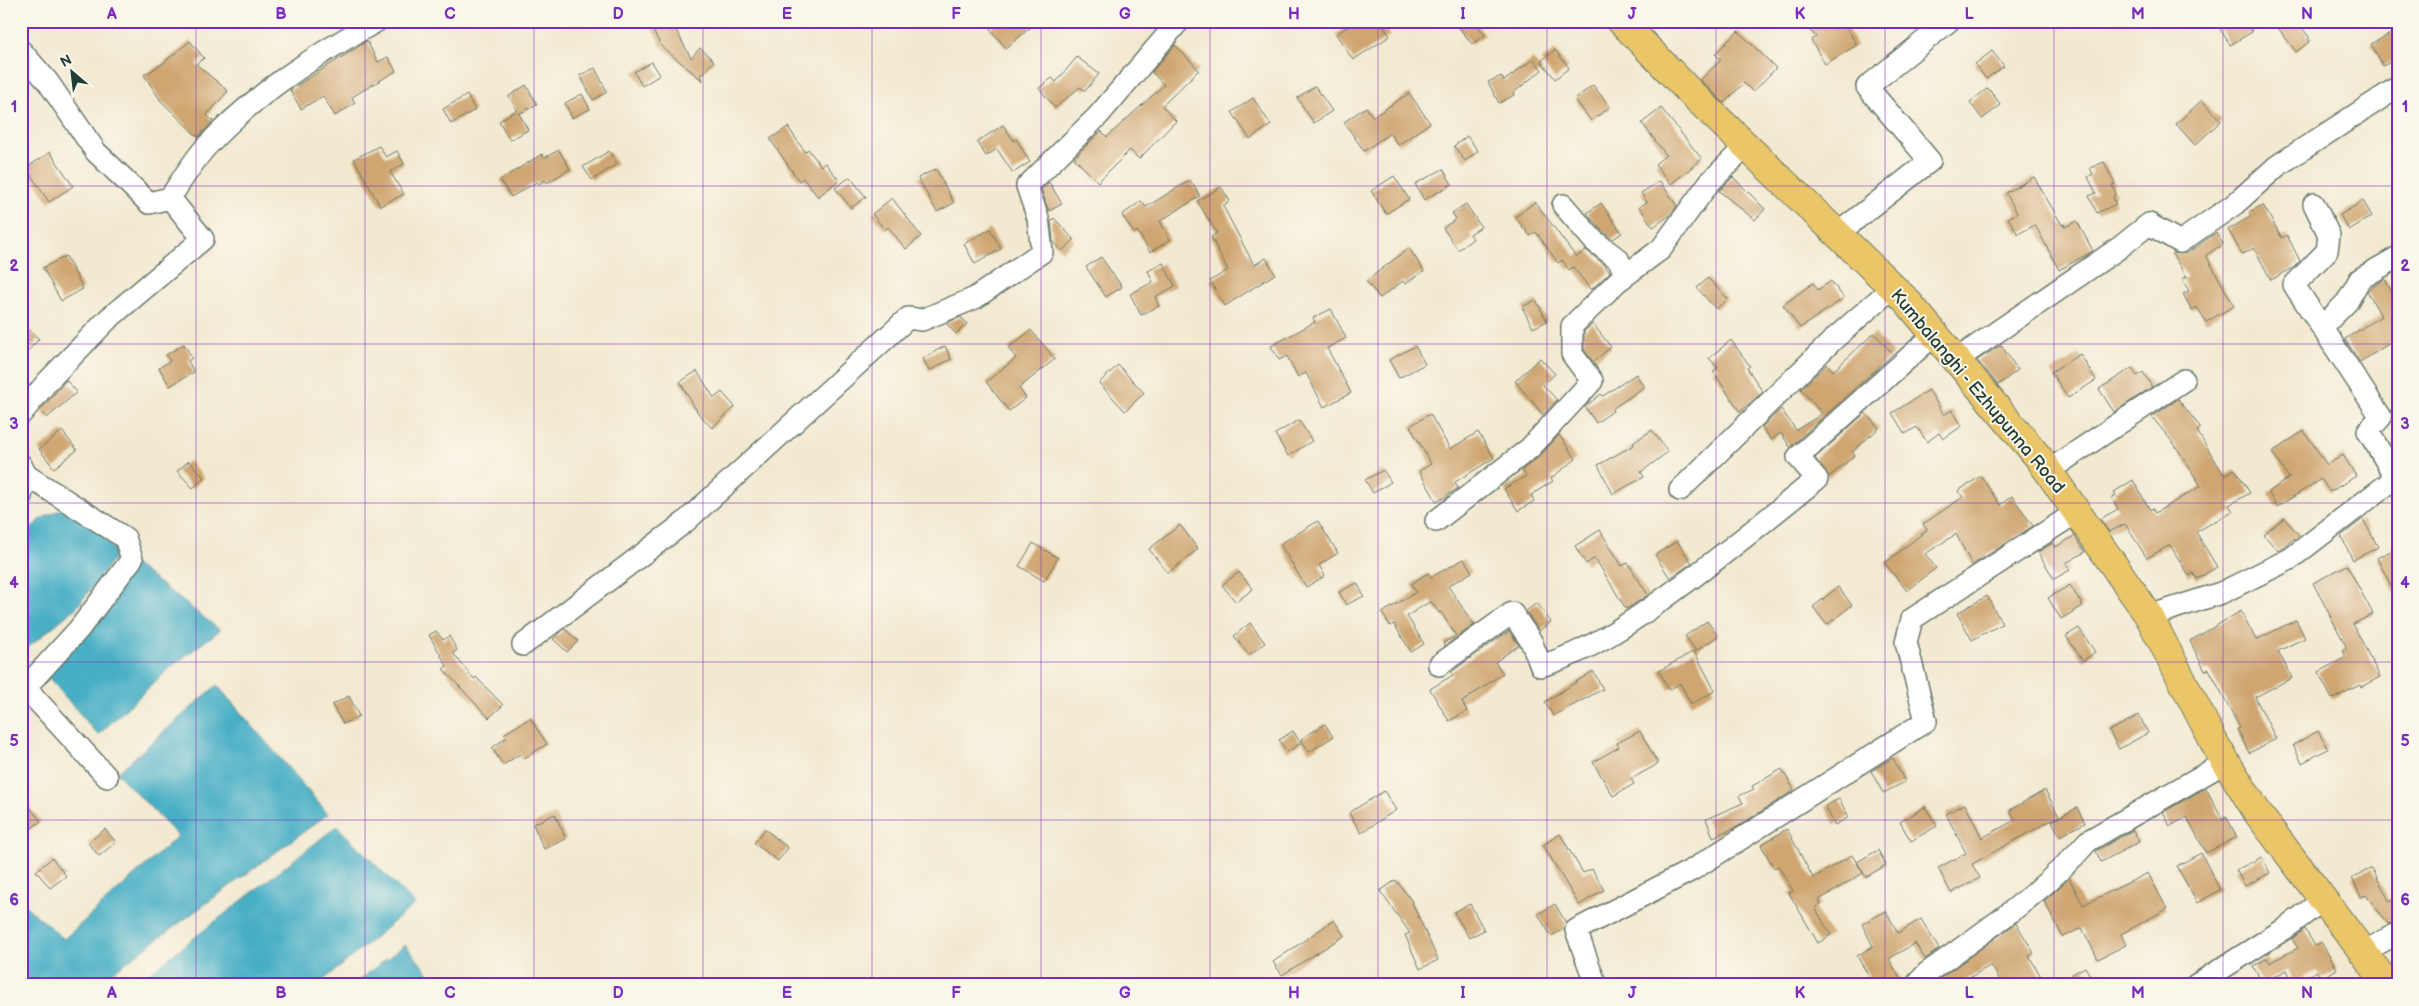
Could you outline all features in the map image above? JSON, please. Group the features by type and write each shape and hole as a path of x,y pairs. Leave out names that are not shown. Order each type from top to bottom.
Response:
{"main road":[{"name":"Kumbalanghi - Ezhupunna Road","path":"1622,21 1746,146 1893,287 2048,471 2149,616 2226,762 2259,815 2363,952 2379,982"}],"street":[{"path":"21,51 48,82 96,152 149,203 170,198 205,148 247,107 332,46 377,21"},
{"path":"523,645 685,522 908,318 922,320 975,298 1042,252 1038,218 1027,186 1098,116 1179,21"},
{"path":"1837,234 1930,161 1867,87 1949,21"},
{"path":"1956,360 2119,248 2149,224 2180,242 2236,204 2277,166 2398,87"},
{"path":"1436,521 1530,448 1592,381 1572,354 1572,326 1626,275 1660,249 1710,183 1746,146"},
{"path":"21,414 48,381 108,318 203,239 170,198"},
{"path":"2149,616 2221,593 2290,559 2395,484 2368,431 2381,417 2294,285 2326,251 2329,235 2314,204"},
{"path":"1563,205 1594,241 1618,259 1626,275"},
{"path":"2322,327 2347,302 2360,279 2398,256"},
{"path":"1680,490 1820,353 1893,287"},
{"path":"1440,666 1512,613 1530,641 1541,666 1569,658 1619,631 1705,569 1817,479 1798,457 1934,334"},
{"path":"2048,471 2184,380"},
{"path":"21,496 24,470 125,538 132,559 79,629 23,685 107,777"},
{"path":"1596,985 1576,930 1692,870 1926,721 1906,642 1912,619 2077,512"},
{"path":"1916,985 1927,973 2021,905 2072,859 2088,841 2226,762"},
{"path":"2196,985 2286,928 2323,900"},
{"path":"2363,952 2398,934"}],"water":[{"path":"71,504 100,532 117,554 77,607 26,649 21,645 21,542 39,520"},
{"path":"133,563 220,630 171,667 98,735 44,672"},
{"path":"217,685 328,814 95,985 21,985 21,902 64,939 178,836 117,773"},
{"path":"337,826 415,904 318,985 134,985"},
{"path":"405,945 439,985 352,985"}],"building":[{"path":"648,21 671,21 691,58 700,48 714,61 700,76 703,81 661,46"},
{"path":"999,21 1038,21 1006,48 990,29"},
{"path":"1357,21 1380,21 1390,36 1353,60 1336,34"},
{"path":"1454,21 1474,21 1485,35 1472,44"},
{"path":"1802,21 1843,21 1857,45 1825,64 1811,40 1816,37"},
{"path":"2233,21 2247,21 2252,32 2230,45 2220,29"},
{"path":"2287,21 2297,21 2309,37 2309,42 2296,52 2278,28"},
{"path":"2398,30 2398,58 2383,66 2371,44"},
{"path":"1738,31 1776,68 1753,92 1744,83 1724,103 1700,80 1721,60 1715,54"},
{"path":"190,41 204,58 196,64 228,91 207,115 213,121 198,137 161,101 144,75 162,64"},
{"path":"367,41 378,62 388,57 396,71 352,97 355,103 335,116 323,96 301,109 290,90"},
{"path":"1175,45 1199,70 1162,106 1176,121 1139,159 1130,150 1098,182 1074,158 1101,131 1107,137 1164,85 1152,72"},
{"path":"1555,50 1569,68 1555,79 1541,61"},
{"path":"1992,51 2004,66 1986,79 1975,64"},
{"path":"1077,57 1099,74 1085,91 1080,87 1055,108 1039,88 1052,78 1056,82"},
{"path":"1533,59 1542,70 1513,93 1514,95 1499,103 1488,82 1501,76 1504,81"},
{"path":"652,62 660,75 642,86 634,72"},
{"path":"595,68 607,92 593,100 580,75"},
{"path":"526,85 537,104 519,114 509,96"},
{"path":"1593,85 1610,107 1591,121 1575,99"},
{"path":"1315,86 1332,111 1314,123 1297,98"},
{"path":"1988,88 2001,105 1982,119 1970,102"},
{"path":"1409,93 1430,123 1398,145 1390,133 1364,151 1344,122 1366,107 1373,117"},
{"path":"582,94 590,109 572,118 565,103"},
{"path":"467,95 475,110 451,124 443,109"},
{"path":"1253,98 1271,125 1250,139 1232,112"},
{"path":"2202,100 2221,121 2195,145 2176,124"},
{"path":"1661,108 1702,159 1671,184 1655,164 1666,155 1642,123"},
{"path":"517,110 528,130 510,140 499,121"},
{"path":"1003,125 1014,141 1016,139 1030,162 1013,173 997,149 986,156 977,142"},
{"path":"788,127 805,152 808,149 821,166 825,163 839,180 818,197 803,178 799,181 770,139"},
{"path":"1467,136 1478,151 1465,161 1454,146"},
{"path":"379,146 386,157 397,151 404,164 390,172 404,194 380,206 354,159"},
{"path":"559,150 570,169 547,183 545,180 539,184 537,182 511,197 500,180 542,154 544,158"},
{"path":"609,151 617,164 592,180 583,167"},
{"path":"50,152 73,186 49,202 26,168"},
{"path":"2104,162 2115,184 2112,185 2116,193 2113,197 2116,204 2097,213 2089,196 2096,193 2088,177 2093,174 2090,168"},
{"path":"936,169 954,203 937,212 918,178"},
{"path":"1443,169 1452,184 1424,200 1415,184"},
{"path":"1394,176 1409,199 1386,214 1371,191"},
{"path":"850,177 866,197 851,208 835,188"},
{"path":"1733,177 1765,209 1755,220 1719,191"},
{"path":"2034,177 2062,225 2064,224 2065,227 2077,221 2093,251 2059,270 2035,225 2018,234 2008,218 2017,213 2006,193"},
{"path":"1190,180 1200,196 1160,221 1170,240 1150,252 1137,231 1134,233 1122,215 1141,201 1146,207"},
{"path":"1660,181 1677,206 1669,216 1653,227 1639,207 1647,202 1641,193"},
{"path":"1049,182 1062,204 1049,211 1041,189"},
{"path":"1221,187 1230,201 1223,206 1254,265 1266,258 1275,274 1225,306 1210,281 1228,270 1211,237 1217,233 1197,201"},
{"path":"892,198 921,236 906,249 888,227 885,230 872,214"},
{"path":"2363,201 2372,216 2349,230 2340,215"},
{"path":"1535,202 1576,257 1586,250 1605,265 1610,272 1591,290 1573,267 1569,270 1562,260 1558,263 1536,232 1530,236 1515,217"},
{"path":"1601,203 1622,233 1613,239 1603,232 1587,213"},
{"path":"1466,204 1481,227 1470,234 1473,239 1458,250 1443,228 1456,219 1452,213"},
{"path":"2263,205 2282,238 2287,235 2300,261 2293,268 2271,280 2254,248 2242,254 2228,230 2251,216 2249,212"},
{"path":"1054,218 1074,240 1062,251 1053,241 1051,221"},
{"path":"990,229 1001,249 975,264 964,244"},
{"path":"2216,233 2223,244 2206,255 2234,306 2206,322 2197,307 2192,310 2183,294 2189,291 2182,279 2187,277 2172,254 2187,253"},
{"path":"1409,248 1424,271 1405,284 1403,281 1380,298 1366,281"},
{"path":"66,256 83,289 61,301 43,268"},
{"path":"1101,257 1122,287 1106,297 1086,267"},
{"path":"1163,263 1175,286 1155,297 1159,306 1141,315 1130,294 1153,282 1148,271"},
{"path":"1708,278 1728,299 1716,309 1697,288"},
{"path":"2385,279 2398,304 2398,338 2360,362 2345,339 2381,316 2367,291"},
{"path":"1831,281 1844,298 1800,328 1783,305 1813,283 1818,290"},
{"path":"1536,300 1547,321 1533,328 1522,307"},
{"path":"1331,309 1346,338 1327,348 1351,393 1324,407 1306,373 1298,377 1287,356 1279,360 1271,346 1315,322 1313,318"},
{"path":"961,317 967,324 956,334 946,323"},
{"path":"21,323 39,339 21,358"},
{"path":"1593,324 1611,347 1593,362 1584,350 1584,331"},
{"path":"1031,330 1055,359 1019,388 1026,398 1009,411 986,382 1016,358 1008,348"},
{"path":"1874,333 1893,354 1790,447 1781,433 1771,440 1762,427 1781,409 1796,430 1822,414 1801,389 1827,364 1833,371"},
{"path":"1731,340 1750,366 1747,368 1763,392 1740,412 1713,371 1718,368 1709,358"},
{"path":"184,344 192,358 188,361 194,372 170,386 159,368 170,361 166,355"},
{"path":"2001,345 2018,370 1998,385 1977,360"},
{"path":"945,346 951,359 929,371 923,358"},
{"path":"1415,346 1425,364 1399,378 1389,360"},
{"path":"2080,354 2096,380 2068,398 2051,372"},
{"path":"1540,358 1555,374 1543,385 1557,400 1543,415 1515,381"},
{"path":"1118,365 1144,393 1125,411 1099,383"},
{"path":"2132,368 2137,376 2143,372 2152,387 2114,412 2099,389"},
{"path":"697,371 714,398 722,392 735,407 712,428 698,413 680,382"},
{"path":"1636,374 1644,387 1612,409 1613,411 1596,423 1585,407 1601,394 1603,396"},
{"path":"66,380 77,392 47,418 40,411"},
{"path":"1929,390 1944,415 1952,410 1962,426 1943,439 1939,433 1927,442 1917,427 1905,434 1892,413"},
{"path":"2178,399 2201,428 2197,431 2224,475 2235,469 2250,493 2229,505 2233,511 2196,532 2217,567 2197,579 2193,573 2189,576 2170,545 2147,558 2125,524 2109,532 2100,519 2118,509 2112,498 2116,495 2114,492 2133,480 2150,510 2152,508 2155,513 2201,486 2175,445 2152,417"},
{"path":"1865,413 1879,428 1852,452 1855,455 1829,477 1815,458"},
{"path":"1430,414 1450,449 1478,432 1494,458 1455,482 1458,488 1437,502 1419,471 1431,464 1410,426"},
{"path":"1299,420 1312,441 1288,456 1275,434"},
{"path":"1652,430 1668,452 1641,472 1644,477 1613,494 1598,465 1634,445 1633,443"},
{"path":"62,431 77,450 54,468 39,449"},
{"path":"2304,431 2327,465 2343,455 2356,476 2330,492 2321,479 2277,507 2268,492 2289,478 2272,452"},
{"path":"1559,435 1576,459 1551,478 1553,481 1531,495 1534,501 1518,511 1504,489 1526,476 1522,470 1539,457"},
{"path":"189,461 204,478 193,488 177,471"},
{"path":"1383,470 1391,482 1373,493 1365,480"},
{"path":"1981,476 2000,505 2012,496 2033,526 1972,565 1956,534 1925,554 1936,568 1907,591 1885,563 1927,530 1923,524 1963,497 1958,491"},
{"path":"2284,518 2299,535 2278,551 2264,535"},
{"path":"2363,519 2378,547 2353,560 2341,536"},
{"path":"1318,521 1338,553 1319,565 1325,576 1306,587 1280,544"},
{"path":"1180,525 1198,549 1168,573 1149,549"},
{"path":"1600,530 1622,566 1628,563 1648,595 1626,609 1595,558 1586,564 1575,546"},
{"path":"2074,536 2085,552 2066,563 2070,570 2054,579 2038,552 2053,543 2056,547"},
{"path":"1677,541 1692,563 1670,578 1655,555"},
{"path":"1033,543 1058,558 1044,581 1019,566"},
{"path":"2398,547 2398,599 2377,558"},
{"path":"1464,559 1472,572 1448,586 1474,625 1445,646 1443,643 1456,636 1441,612 1439,613 1431,601 1407,616 1424,644 1411,652 1394,624 1390,626 1382,613 1416,592 1411,584 1428,573 1431,577"},
{"path":"2347,565 2373,614 2353,624 2380,677 2332,699 2318,672 2346,657 2342,650 2347,648 2313,583"},
{"path":"1239,572 1253,589 1236,602 1222,585"},
{"path":"1357,583 1364,596 1346,605 1339,592"},
{"path":"2070,585 2083,606 2061,619 2048,598"},
{"path":"1838,587 1852,605 1827,625 1813,607"},
{"path":"1987,596 2002,624 1972,640 1957,613"},
{"path":"1537,603 1551,622 1539,631 1526,611"},
{"path":"2241,611 2256,640 2296,620 2305,638 2278,651 2292,678 2255,697 2276,739 2249,753 2237,729 2240,728 2209,669 2205,671 2190,641"},
{"path":"1707,621 1718,636 1696,651 1685,636"},
{"path":"1250,623 1265,643 1249,655 1234,636"},
{"path":"2079,628 2095,652 2083,661 2066,636"},
{"path":"565,629 578,641 567,652 553,639"},
{"path":"436,631 443,640 449,636 457,650 453,653 474,679 476,677 503,705 489,718 443,669 447,666 429,635"},
{"path":"1509,631 1519,645 1495,662 1503,673 1462,702 1467,711 1449,721 1430,689 1453,675 1451,672"},
{"path":"1694,651 1715,691 1691,704 1680,683 1669,690 1659,671"},
{"path":"1593,671 1603,689 1553,716 1545,702"},
{"path":"349,696 359,716 343,724 332,705"},
{"path":"2139,715 2148,733 2119,749 2109,731"},
{"path":"530,718 547,744 523,759 520,754 503,765 492,748 507,737 504,734"},
{"path":"1325,724 1333,737 1309,752 1301,739"},
{"path":"1293,731 1301,743 1287,752 1279,740"},
{"path":"1640,731 1658,764 1631,779 1634,784 1613,796 1593,762 1619,747 1617,743"},
{"path":"2318,731 2328,749 2302,763 2293,745"},
{"path":"1893,758 1905,782 1883,793 1871,771"},
{"path":"1782,769 1794,790 1737,827 1713,837 1706,819 1743,803 1739,796 1754,789 1752,786"},
{"path":"2206,788 2222,819 2226,816 2237,837 2206,853 2187,817 2170,826 2163,812"},
{"path":"2045,790 2059,816 1972,864 1980,878 1951,893 1938,868 1966,853 1946,814 1965,804 1982,838 2015,820 2010,810"},
{"path":"1384,791 1396,810 1361,833 1349,813"},
{"path":"21,797 41,821 28,831 21,823"},
{"path":"1839,799 1849,817 1835,825 1825,806"},
{"path":"1925,807 1937,826 1911,841 1900,822"},
{"path":"2077,808 2085,823 2060,836 2052,821"},
{"path":"555,814 566,839 544,849 533,824"},
{"path":"105,829 116,842 99,856 88,843"},
{"path":"765,829 788,848 778,861 754,843"},
{"path":"1787,829 1813,878 1852,855 1863,873 1819,900 1821,904 1815,908 1831,935 1818,943 1789,893 1793,891 1778,866 1774,868 1761,845"},
{"path":"2133,830 2139,842 2101,862 2096,851"},
{"path":"1560,834 1583,873 1592,869 1604,890 1579,905 1543,845"},
{"path":"1878,850 1886,865 1866,877 1857,862"},
{"path":"2201,853 2220,890 2197,903 2177,866"},
{"path":"2262,857 2270,873 2245,886 2236,870"},
{"path":"52,858 66,876 50,888 36,871"},
{"path":"2372,868 2390,902 2398,896 2398,921 2388,924 2366,895 2361,897 2352,878"},
{"path":"2148,873 2167,909 2121,934 2126,945 2098,959 2082,928 2063,937 2044,901 2069,878 2083,905"},
{"path":"1396,880 1411,900 1438,960 1420,969 1405,935 1410,933 1380,891"},
{"path":"1470,904 1484,930 1469,938 1454,912"},
{"path":"1555,904 1566,923 1564,929 1551,936 1538,914"},
{"path":"1886,911 1898,933 1921,919 1939,949 1925,959 1915,943 1889,959 1904,985 1874,985 1857,956 1873,946 1862,924"},
{"path":"1334,920 1344,936 1282,975 1273,962"},
{"path":"2016,923 2034,953 2029,956 2046,985 2003,985 1991,965 1957,985 1936,985 1935,982"},
{"path":"2305,929 2315,946 2321,942 2337,969 2321,979 2317,971 2293,983 2287,970 2262,983 2253,966 2267,958 2269,963 2298,948 2292,939"},
{"path":"2085,967 2096,985 2078,985 2072,974"}]}
